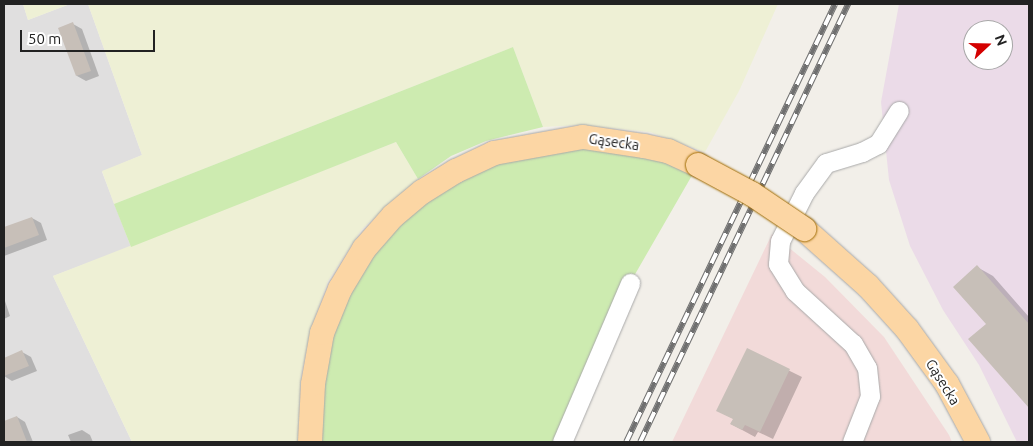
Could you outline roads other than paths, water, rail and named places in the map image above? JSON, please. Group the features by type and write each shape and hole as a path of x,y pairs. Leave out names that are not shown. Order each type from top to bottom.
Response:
{"main road":[{"name":"Gąsecka","path":"310,442 313,384 322,332 340,289 364,249 393,216 422,192 456,171 494,153 583,137 668,151 752,194 804,229 868,286 907,329 947,384 978,442"}],"street":[{"path":"852,442 870,396 867,368 853,344 795,291 778,264 780,241 804,193 826,163 862,152 878,144 899,111"},
{"path":"562,442 630,283"}],"railway":[{"path":"626,442 835,4"},
{"path":"640,442 848,4"}]}
